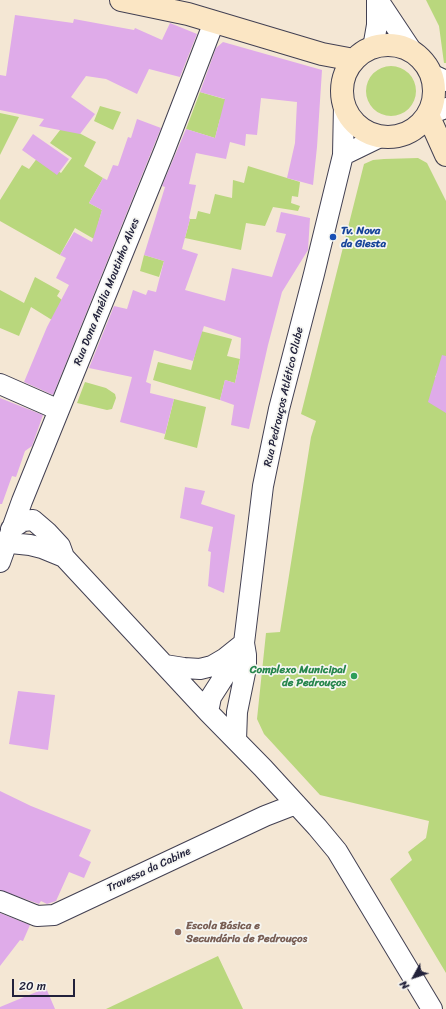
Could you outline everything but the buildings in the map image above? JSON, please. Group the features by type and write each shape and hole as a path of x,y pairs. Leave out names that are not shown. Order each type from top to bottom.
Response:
{"street":[{"path":"373,48 377,25 378,0"},
{"path":"378,0 412,51 438,78 429,117 403,135 380,137 359,127 351,119 344,105 342,89 350,66 366,50 382,45 397,46 412,51"},
{"path":"127,1 188,14 322,54 350,66"},
{"name":"Rua Dona Amélia Moutinho Alves","path":"0,562 6,538 165,149 214,22"},
{"name":"Rua Pedrouços Atlético Clube","path":"236,740 237,712 246,668 244,643 263,486 279,409 343,154 344,105"},
{"path":"429,117 445,153"},
{"path":"343,154 380,137"},
{"path":"0,384 59,410"},
{"path":"6,538 27,520 37,522 56,541 64,557 317,827 337,851 432,1009"},
{"path":"165,665 200,669 212,666 224,659 244,643"},
{"name":"Rua Pedrouços Atlético Clube","path":"208,712 210,697 228,672 244,643"},
{"name":"Travessa da Cabine","path":"0,901 37,916 54,915 265,816 296,804"}],"green space":[{"path":"426,0 446,0 446,63 444,63 439,26"},
{"path":"386,66 396,66 409,73 416,86 416,96 409,109 396,116 386,116 377,112 370,105 366,96 366,86 370,77 377,70"},
{"path":"200,92 224,99 236,99 220,119 215,138 186,129"},
{"path":"100,106 121,112 113,130 94,121"},
{"path":"0,113 19,117 0,155"},
{"path":"64,125 96,142 84,166 103,178 89,203 102,210 94,239 75,228 60,255 0,221 0,200 22,165 29,169 38,157 61,173 72,158 50,143"},
{"name":"Complexo Municipal de Pedrouços","path":"418,158 427,163 446,201 446,356 435,377 446,382 446,973 390,879 412,860 408,852 426,838 429,821 320,795 264,734 257,719 266,633 280,632 311,437 316,421 301,414 364,164 373,160"},
{"path":"248,166 300,182 298,197 292,196 291,203 300,206 298,211 273,207 265,226 246,223 241,250 185,238 190,219 196,219 198,211 210,214 215,194 232,198 233,180 244,183"},
{"path":"144,255 164,261 159,277 140,271"},
{"path":"35,277 60,291 57,296 62,300 52,320 31,307 19,336 0,328 0,290 24,303"},
{"path":"193,329 232,339 227,356 240,359 235,383 225,380 220,400 153,380 158,362 191,370 196,350"},
{"path":"85,382 106,388 115,394 116,398 112,409 107,410 77,403"},
{"path":"174,399 206,407 197,448 164,439"},
{"path":"218,956 243,1009 106,1009"}],"place":[{"name":"Tv. Nova da Giesta","path":"333,237"},
{"name":"Complexo Municipal de Pedrouços","path":"354,676"},
{"name":"Escola Básica e Secundária de Pedrouços","path":"178,932"}]}
